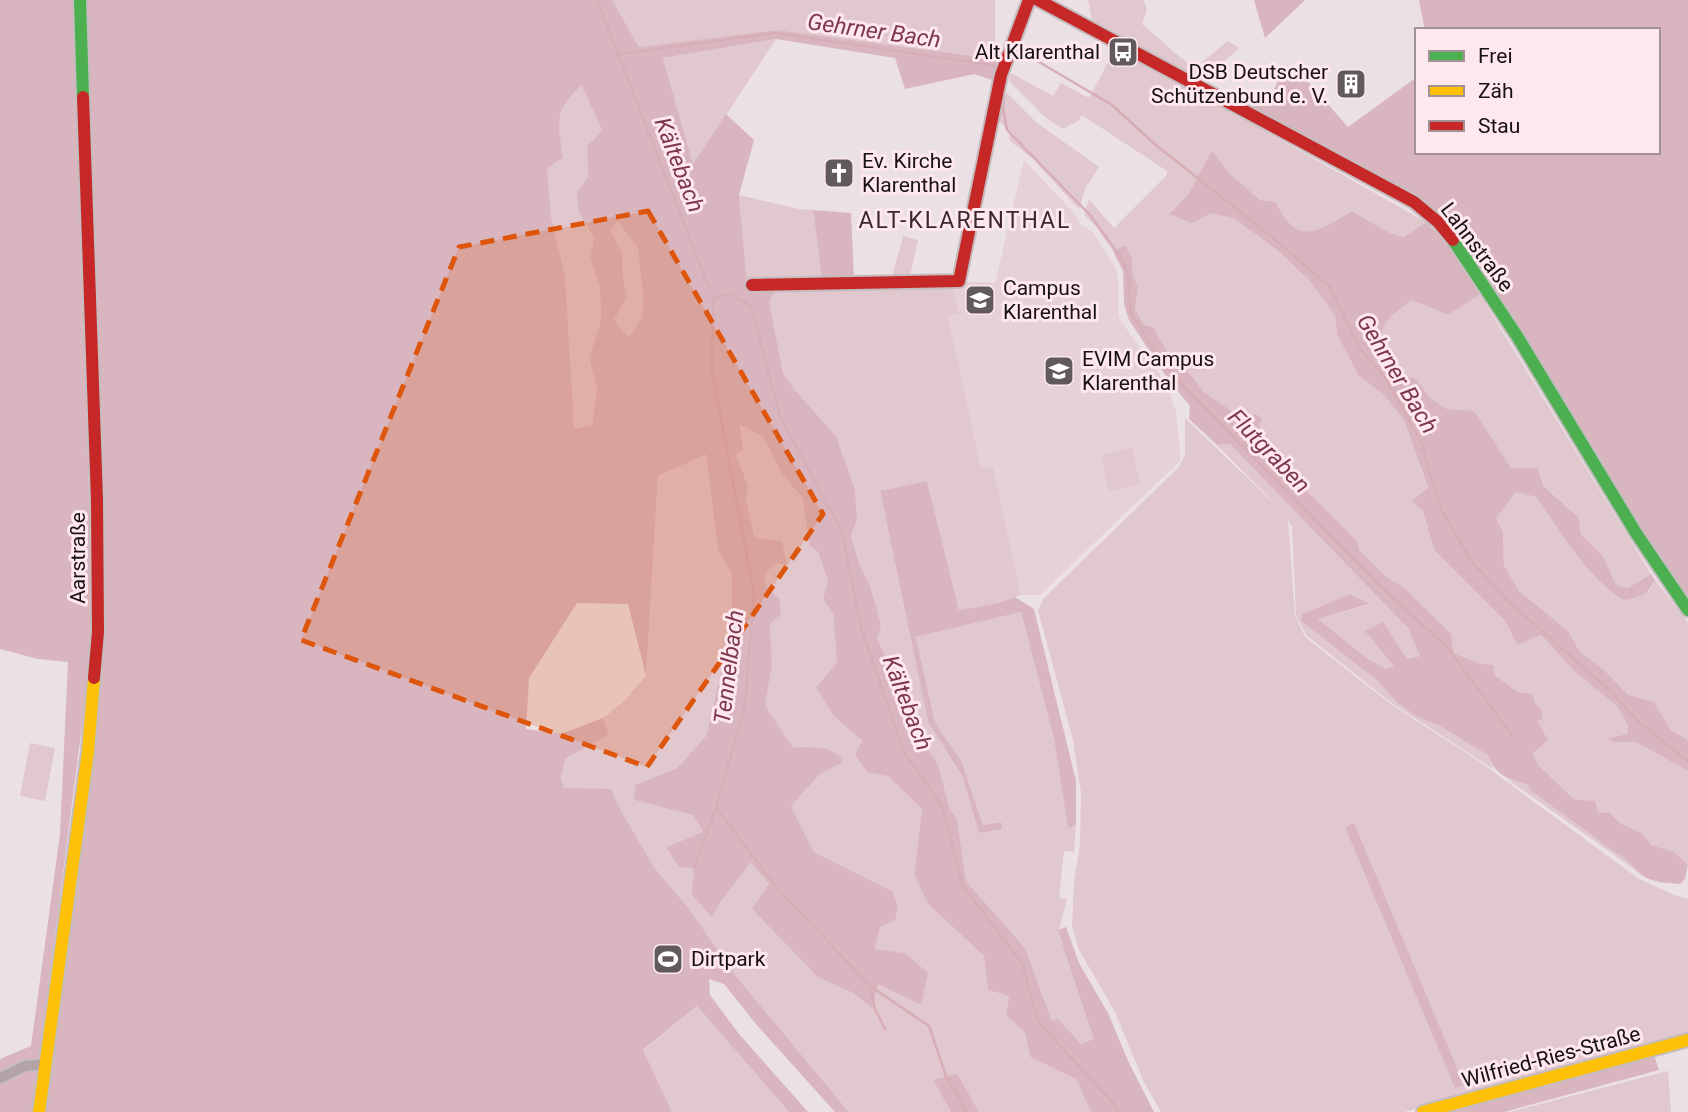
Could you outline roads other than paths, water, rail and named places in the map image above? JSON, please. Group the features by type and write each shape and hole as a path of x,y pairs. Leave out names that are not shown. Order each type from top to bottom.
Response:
{"main road":[{"name":"Aarstraße","path":"39,1112 90,732 98,632 97,500 80,0"},
{"path":"752,285 959,281 1001,75 1029,0"},
{"name":"Lahnstraße","path":"1038,0 1414,202 1432,215 1506,319 1647,550 1688,610"},
{"name":"Wilfried-Ries-Straße","path":"1423,1112 1688,1040"}],"street":[{"path":"0,1077 25,1066 46,1064"}],"waterway":[{"name":"Kältebach","path":"597,0 709,288"},
{"name":"Gehrner Bach","path":"619,54 775,33 999,66"},
{"name":"Gehrner Bach","path":"1017,49 1112,105 1157,146 1266,232 1330,287 1360,349 1385,377 1421,442 1441,509 1472,562 1509,602 1607,688 1641,724 1688,761"},
{"name":"Gehrner Bach","path":"1006,82 1010,68"},
{"name":"Flutgraben","path":"1004,94 1003,108 1007,130 1091,216 1121,258 1128,275 1131,313 1163,365 1381,587 1448,648 1513,737"},
{"name":"Kältebach","path":"967,1112 946,1076 929,1026 870,986 778,889 716,808 745,705 754,593 712,371 713,298 731,294 751,306 780,416 842,532 861,628 904,752 942,806 963,886 1022,963 1038,1022 1115,1105 1118,1112"},
{"path":"694,868 716,808"},
{"path":"870,986 875,1009 885,1029"}],"place":[{"name":"Alt Klarenthal","path":"1123,52"},
{"name":"DSB Deutscher Schützenbund e. V.","path":"1351,84"},
{"name":"Ev. Kirche Klarenthal","path":"839,173"},
{"name":"Campus Klarenthal","path":"980,300"},
{"name":"EVIM Campus Klarenthal","path":"1059,371"},
{"name":"Dirtpark","path":"668,959"}],"district":[{"name":"ALT-KLARENTHAL","path":"965,220"}],"water label":[{"name":"Tennelbach","path":"729,667"}]}
